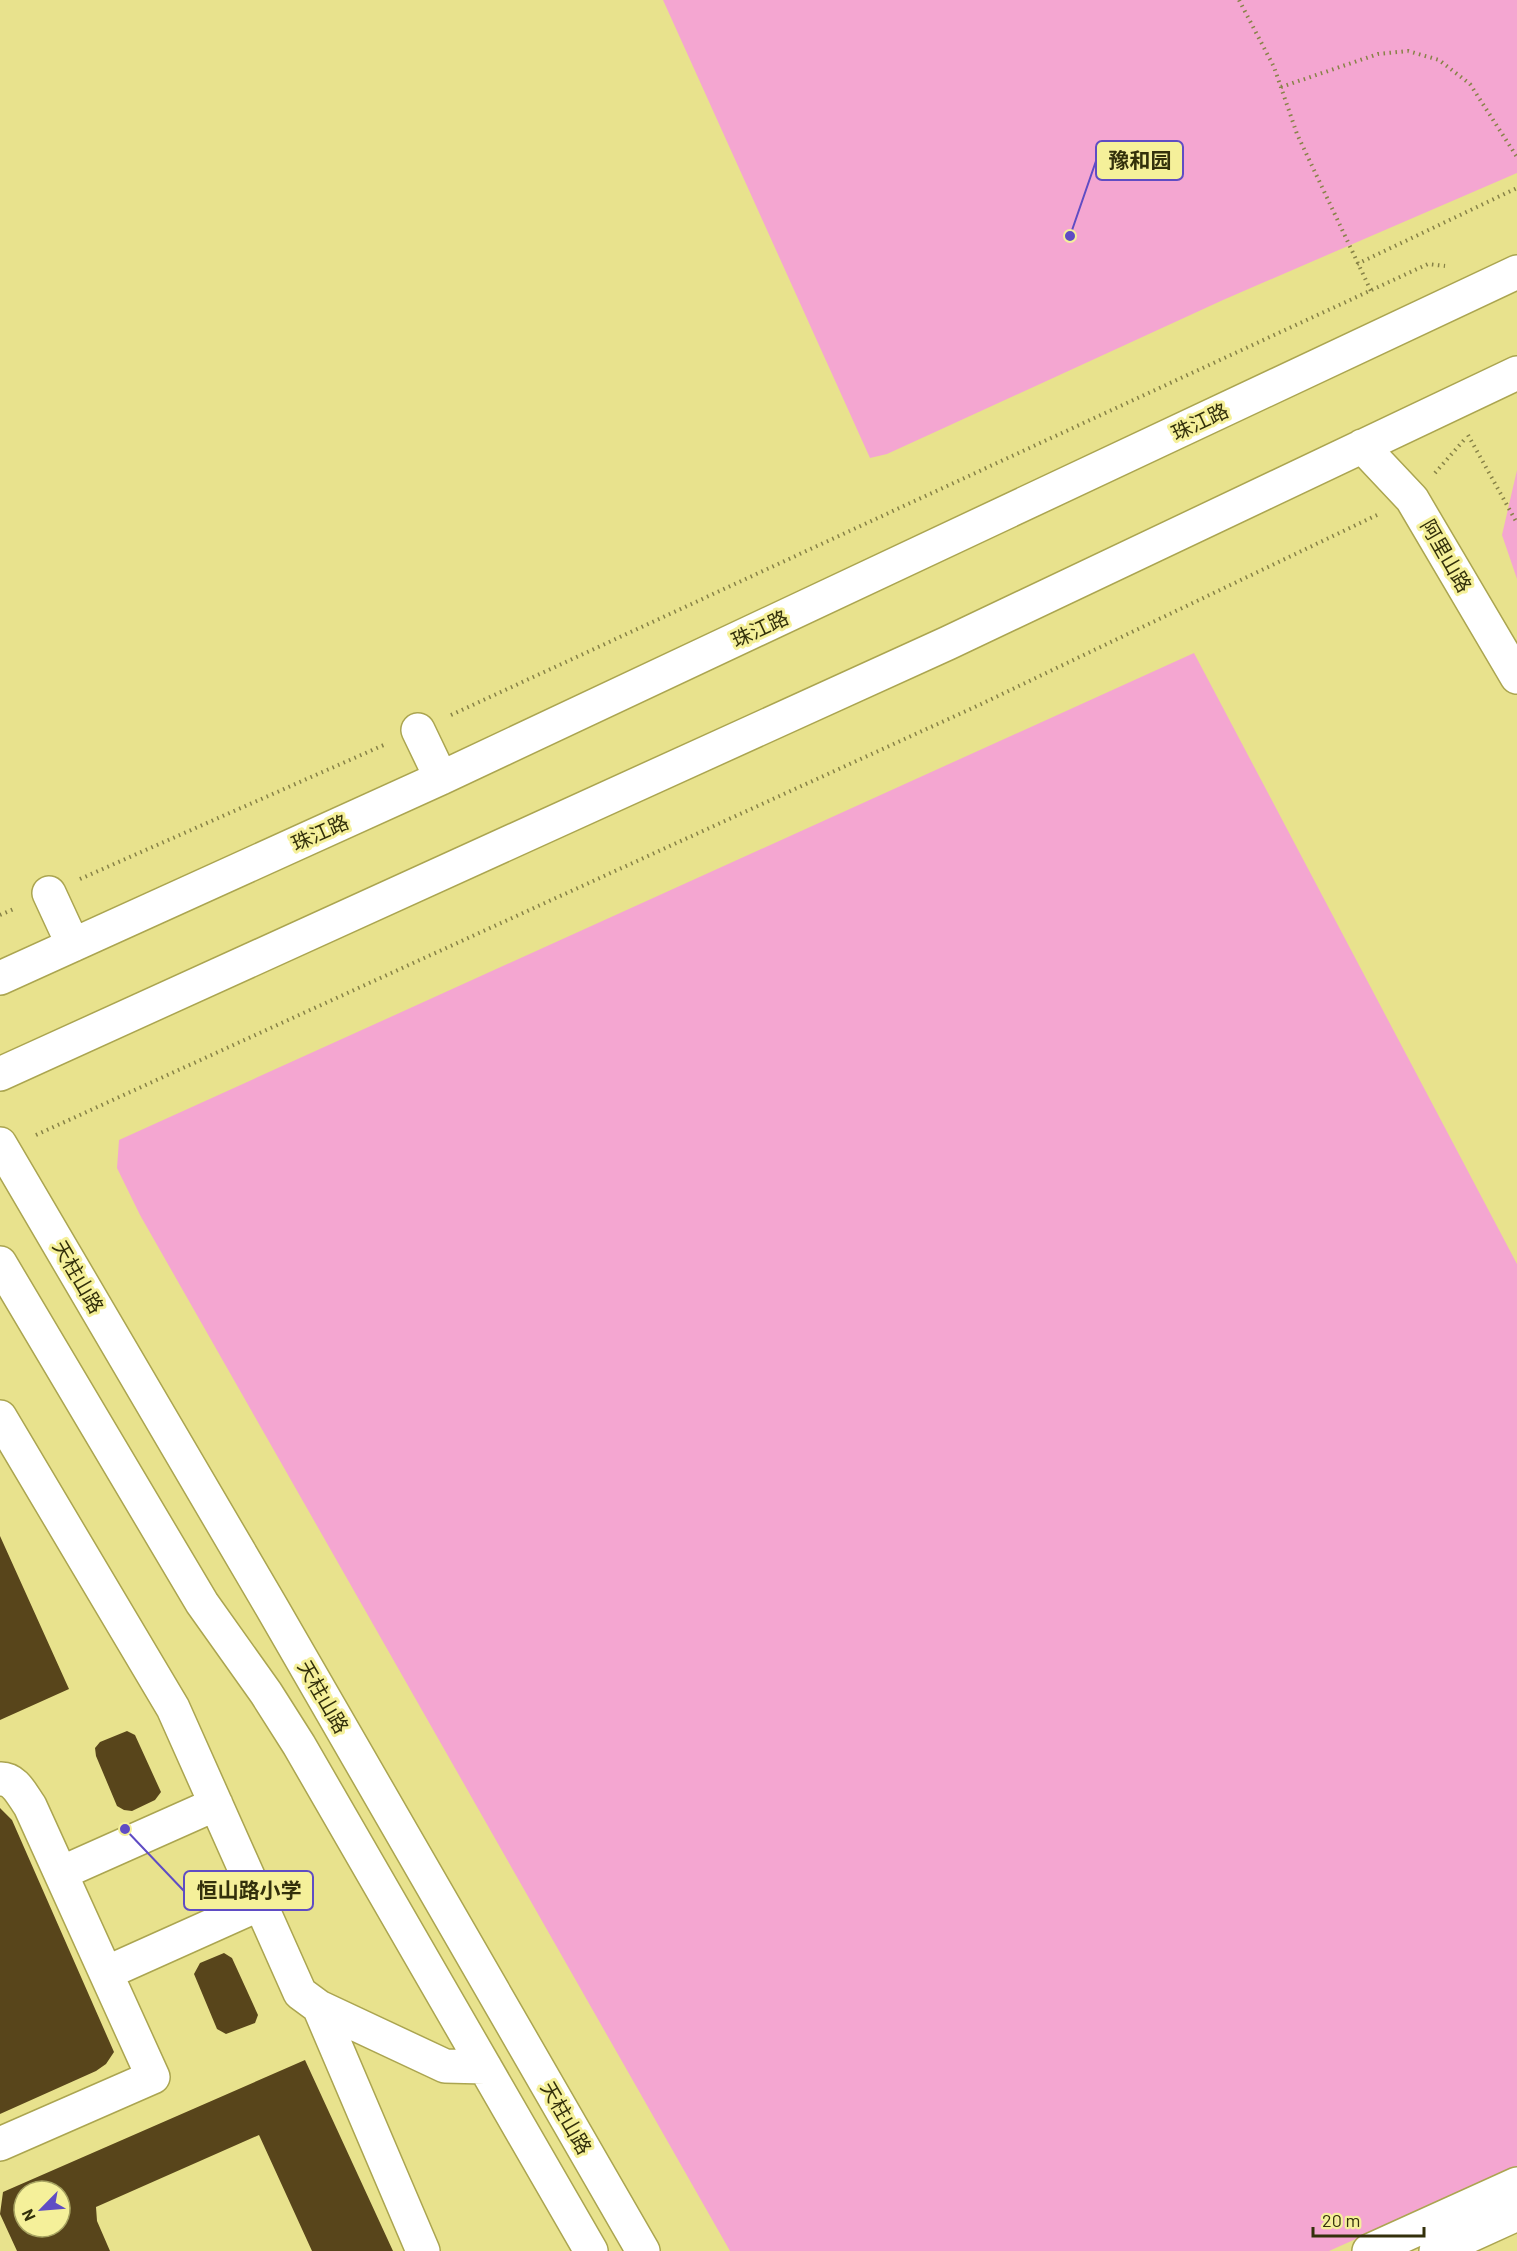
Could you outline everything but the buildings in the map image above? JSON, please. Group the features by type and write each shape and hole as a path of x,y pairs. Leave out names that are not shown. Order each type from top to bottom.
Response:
{"street":[{"name":"珠江路","path":"0,978 441,778 1516,272"},
{"path":"0,1074 948,643 1517,373"},
{"name":"阿里山路","path":"1362,446 1412,499 1517,677"},
{"path":"418,730 441,778"},
{"path":"50,893 73,945"},
{"name":"天柱山路","path":"2,1147 271,1606 643,2251"},
{"path":"0,1263 202,1603 299,1744 591,2251"},
{"path":"0,1418 173,1708 300,1993 319,2007 446,2066 485,2067"},
{"path":"0,1779 16,1784 30,1806 153,2077 0,2144"},
{"path":"61,1873 216,1804"},
{"path":"106,1973 260,1904"},
{"path":"319,2007 423,2251"},
{"path":"1369,2251 1517,2184"},
{"path":"1436,2251 1517,2214"}],"path":[{"path":"1239,0 1274,67 1297,135 1371,291"},
{"path":"1281,87 1378,54 1408,51 1439,60 1470,84 1517,157"},
{"path":"1358,264 1517,188"},
{"path":"0,915 418,730 1428,264 1450,266"},
{"path":"2,1147 977,706 1412,499 1475,427"},
{"path":"1468,435 1517,523"}],"shaded area":[{"path":"663,0 1517,0 1517,173 1223,300 887,454 870,458"},
{"path":"1517,470 1517,579 1502,535"},
{"path":"1194,653 1517,1264 1517,2167 1329,2251 730,2251 140,1215 117,1168 119,1140"}],"place":[{"name":"豫和园","path":"1070,236"},
{"name":"恒山路小学","path":"125,1829"}]}
